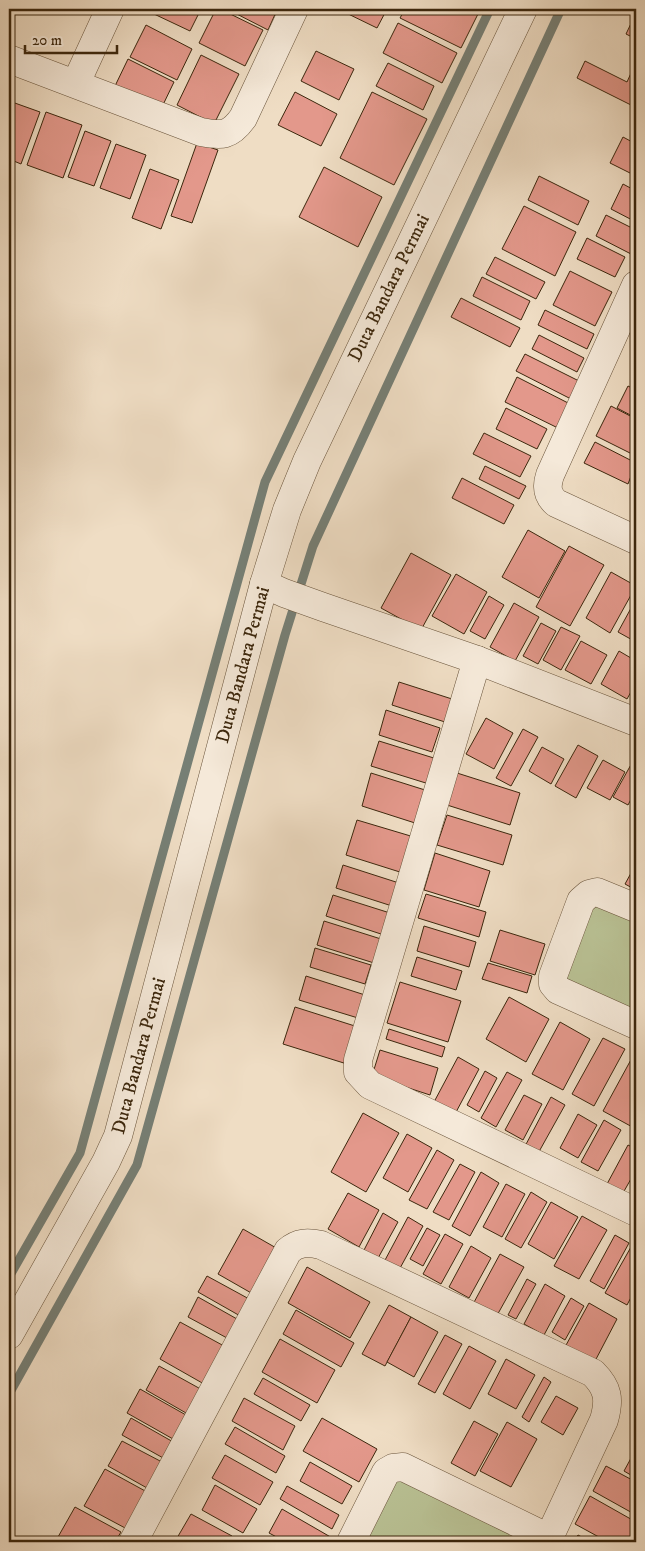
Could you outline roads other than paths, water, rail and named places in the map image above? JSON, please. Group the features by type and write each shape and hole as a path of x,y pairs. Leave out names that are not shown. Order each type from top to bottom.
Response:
{"street":[{"path":"76,83 110,9"},
{"path":"9,59 201,132 218,135 227,134 235,129 243,118 294,9"},
{"name":"Duta Bandara Permai","path":"9,1335 106,1162 118,1136 274,588 287,510 307,461 523,9"},
{"path":"636,285 550,475 547,486 550,496 556,503 636,540"},
{"path":"274,588 323,607 478,660 636,722"},
{"path":"478,660 358,1060 358,1072 370,1085 636,1212"},
{"path":"636,908 597,892 589,894 581,900 553,976 553,984 558,990 636,1025"},
{"path":"133,1542 288,1251 294,1245 312,1243 321,1245 593,1373 603,1383 608,1399 604,1420 548,1540 403,1467 393,1468 386,1472 351,1542"}],"waterway":[{"path":"9,1277 80,1153 265,482 490,9"},
{"path":"9,1394 137,1165 285,635 313,546 561,9"}]}
